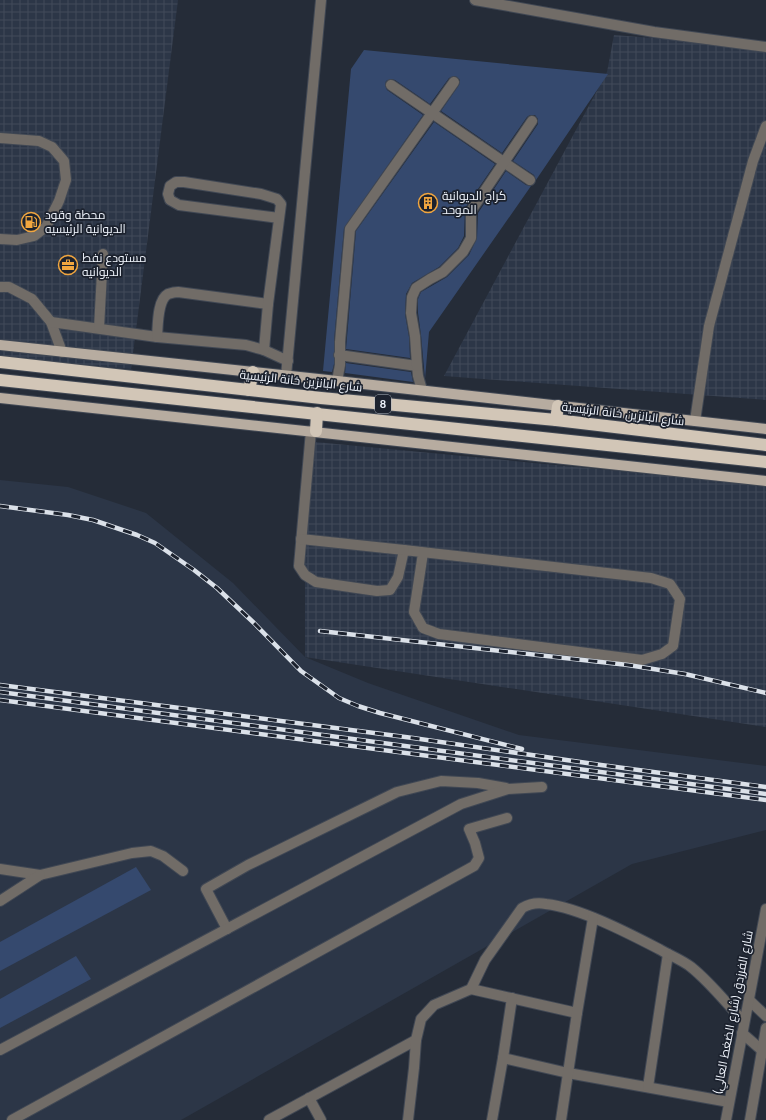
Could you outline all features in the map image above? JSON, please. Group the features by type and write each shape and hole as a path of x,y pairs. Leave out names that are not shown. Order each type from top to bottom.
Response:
{"highway":[{"name":"شارع البانزين خانة الرئيسية","path":"0,362 249,390 556,420 766,445"},
{"path":"249,390 253,372"},
{"name":"8","path":"0,380 766,462"},
{"path":"556,420 558,406"},
{"path":"314,431 317,414"}],"main road":[{"path":"0,346 422,390 766,429"},
{"path":"0,398 766,481"}],"street":[{"path":"286,376 321,0"},
{"path":"475,0 654,32 766,47"},
{"path":"337,381 340,365 339,356 350,229 454,82"},
{"path":"391,85 530,180"},
{"path":"422,390 419,381 415,336 411,313 412,297 416,288 443,272 463,252 471,238 470,211 532,121"},
{"path":"695,421 709,326 753,161 766,126"},
{"path":"0,138 39,141 52,147 64,161 66,180 59,201 46,227 34,236 17,240 0,239"},
{"path":"264,350 268,304 281,204 277,199 260,194 184,182 176,182 170,186 168,194 170,200 180,205 279,218"},
{"path":"99,328 103,254"},
{"path":"0,287 9,287 32,299 51,322 62,352"},
{"path":"157,337 159,309 163,300 168,294 178,292 268,304"},
{"path":"51,322 157,337 246,345 264,350 288,361"},
{"path":"339,356 417,366"},
{"path":"314,431 299,566 305,575 316,582 377,592 390,590 398,577 404,550"},
{"path":"301,539 651,578 670,584 680,599 673,646 662,654 642,660 439,634 423,628 414,612 424,553"},
{"path":"227,929 206,889 248,865 397,792 441,781 478,783 508,789"},
{"path":"0,1050 461,804 508,789 542,787"},
{"path":"12,1120 474,866 479,858 469,829 507,818"},
{"path":"0,901 40,876 132,853 151,851 163,856 183,871"},
{"path":"0,869 40,876"},
{"path":"471,989 485,960 522,908 527,905 546,904 572,910 593,918 638,938 690,967 744,1022"},
{"name":"شارع الفرزدق (شارع الضغط العالي)","path":"726,1120 766,909"},
{"path":"561,1120 576,1013 593,918"},
{"path":"648,1087 668,954"},
{"path":"408,1120 416,1040 421,1019 434,1005 471,989 576,1013"},
{"path":"492,1120 512,998"},
{"path":"749,1000 766,1016"},
{"path":"750,1120 764,1051 766,1028"},
{"path":"742,1033 764,1051"},
{"path":"269,1120 416,1040"},
{"path":"503,1058 568,1073 729,1102"},
{"path":"309,1098 321,1120"}],"shaded area":[{"path":"0,0 178,0 131,369 0,357"},
{"path":"614,35 766,47 766,400 444,376 607,72"},
{"path":"305,441 766,485 766,727 305,657"},
{"path":"0,480 68,487 146,513 233,583 305,657 368,683 519,735 766,766 766,830 632,864 181,1120 0,1120"}],"building":[{"path":"364,50 608,74 536,180 534,175 513,161 538,124 538,119 535,115 530,115 527,117 502,153 441,111 459,85 460,80 457,77 454,76 449,78 430,104 395,80 391,79 386,81 385,85 387,90 423,115 344,228 334,341 334,364 332,372 323,371 351,69"},
{"path":"434,122 495,164 465,208 464,236 458,248 439,267 412,283 406,294 405,314 409,337 410,358 346,349 356,231"},
{"path":"506,171 526,185 531,186 429,332 425,379 418,313 418,299 421,292 447,277 469,255 477,238 478,213"},
{"path":"346,363 411,372 413,382 345,373"},
{"path":"136,867 151,890 0,971 0,942"},
{"path":"76,956 91,979 0,1028 0,999"}],"railway":[{"path":"0,506 68,515 93,520 137,535 155,543 217,588 301,671 339,698 380,713 522,749"},
{"path":"320,631 628,665 685,674 766,693"},
{"path":"0,685 413,738 766,787"},
{"path":"0,692 766,794"},
{"path":"0,700 766,800"}],"place":[{"name":"كراج الديوانية الموحد","path":"428,203"},
{"name":"محطة وقود الديوانية الرئيسيه","path":"31,222"},
{"name":"مستودع نفط الديوانيه","path":"68,265"}]}
